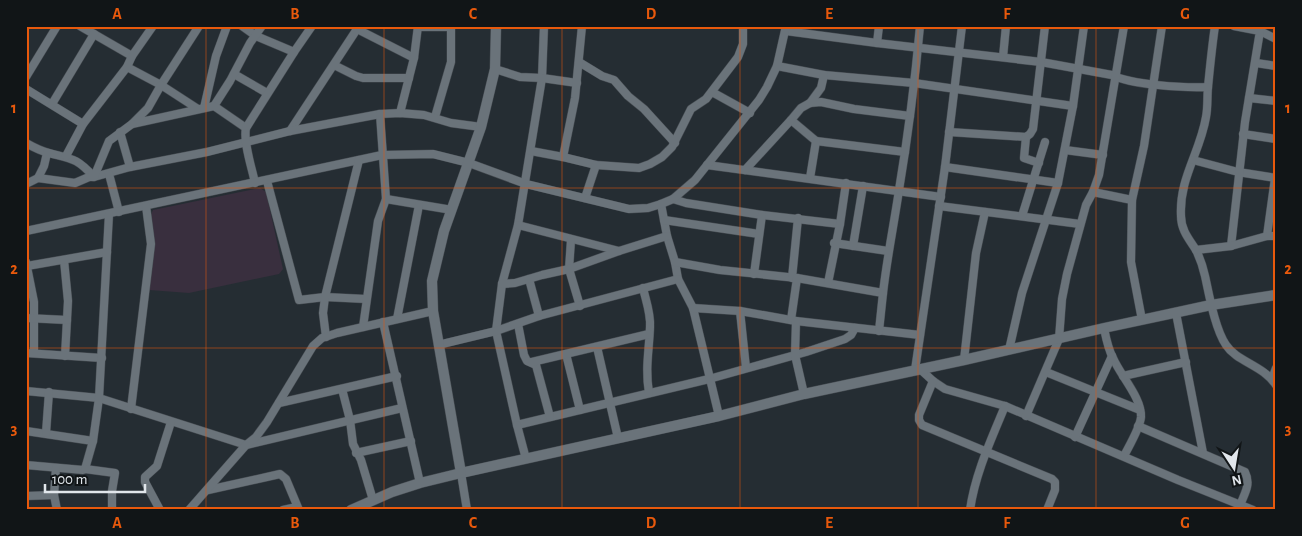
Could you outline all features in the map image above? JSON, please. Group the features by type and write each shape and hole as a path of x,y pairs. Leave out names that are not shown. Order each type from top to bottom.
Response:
{"street":[{"path":"26,77 57,26"},
{"path":"80,26 132,56"},
{"path":"66,156 83,124 127,67 132,56 153,26"},
{"path":"94,177 109,142 132,124 148,108 199,26"},
{"path":"201,109 216,56 227,26"},
{"path":"242,26 256,36 294,52"},
{"path":"132,124 214,106 250,43 262,26"},
{"path":"255,183 245,133 246,128 312,26"},
{"path":"400,113 414,58 418,26 451,26 451,62 448,78 435,117"},
{"path":"467,510 438,344 433,311 432,281 442,238 481,127 495,69 496,26"},
{"path":"526,458 505,378 496,331 502,284 518,225 526,184 542,78 544,26"},
{"path":"564,156 577,83 582,26"},
{"path":"531,151 564,156 596,166 639,168 662,157 675,142 691,109 706,100 738,57 743,44 744,26"},
{"path":"877,43 879,26"},
{"path":"878,331 888,252 910,116 920,26"},
{"path":"918,369 920,335 956,89 962,26"},
{"path":"1003,57 1006,26"},
{"path":"1039,163 1024,158 1026,137 1033,129 1045,26"},
{"path":"1009,350 1022,293 1058,183 1073,106 1084,26"},
{"path":"1026,416 1059,339 1062,299 1080,224 1099,175 1124,26"},
{"path":"1142,320 1131,262 1132,200 1144,146 1162,26"},
{"path":"1215,26 1206,116 1200,142 1186,176 1181,199 1181,218 1184,232 1196,250 1211,305 1225,344 1232,352 1275,375"},
{"path":"1234,26 1260,28 1276,39"},
{"path":"290,131 358,28 414,58"},
{"path":"1231,246 1243,134 1256,63 1260,28"},
{"path":"26,231 382,155 433,154 469,163 526,184 629,208 648,208 673,199 695,180 750,113 767,87 777,66 786,29 877,43 1041,62 1154,84 1189,88 1208,87"},
{"path":"52,104 94,34"},
{"path":"579,62 602,76 614,80 675,142"},
{"path":"1256,63 1276,66"},
{"path":"334,65 363,78 409,78"},
{"path":"777,66 824,75 914,83 1073,106"},
{"path":"127,67 201,109"},
{"path":"495,69 520,77 577,83"},
{"path":"234,74 267,93"},
{"path":"744,170 822,88 824,75"},
{"path":"26,89 83,124"},
{"path":"712,92 750,113"},
{"path":"1249,98 1276,101"},
{"path":"810,102 821,102 854,109 910,116"},
{"path":"214,106 246,128"},
{"path":"26,184 38,178 75,183 89,177 207,152 290,131 380,114 400,113 435,117 451,123 481,127"},
{"path":"363,327 378,220 386,199 380,114"},
{"path":"791,120 816,141 905,152"},
{"path":"120,132 130,168"},
{"path":"949,132 1026,137"},
{"path":"1243,134 1276,139"},
{"path":"810,178 816,141"},
{"path":"1022,216 1045,142"},
{"path":"26,143 47,153 66,156 77,161 94,177"},
{"path":"1065,150 1103,154"},
{"path":"38,178 44,166 47,153"},
{"path":"326,337 323,313 325,297 359,160"},
{"path":"1193,160 1238,172 1275,178 1267,236"},
{"path":"707,165 941,197"},
{"path":"585,198 596,166"},
{"path":"945,167 1058,183"},
{"path":"109,174 119,212"},
{"path":"267,181 300,300 325,297 366,299"},
{"path":"828,283 846,184"},
{"path":"853,246 863,186"},
{"path":"1093,192 1132,200"},
{"path":"386,199 452,210"},
{"path":"673,199 686,204 840,224"},
{"path":"661,204 678,280 693,308 719,416"},
{"path":"397,319 419,205"},
{"path":"131,409 151,244 146,206"},
{"path":"939,206 1080,224"},
{"path":"964,360 976,253 985,212"},
{"path":"86,469 94,441 99,398 109,214"},
{"path":"754,274 762,215"},
{"path":"798,218 794,278 795,355 804,394"},
{"path":"664,220 759,234"},
{"path":"518,225 619,251"},
{"path":"502,284 515,283 568,269 667,236"},
{"path":"1196,250 1231,246 1267,236 1276,236"},
{"path":"571,240 568,269 580,306"},
{"path":"834,243 888,252"},
{"path":"102,358 30,353 30,318 34,302 27,264 108,252"},
{"path":"64,260 67,290 65,356"},
{"path":"675,262 828,283 883,293"},
{"path":"529,279 539,316"},
{"path":"438,344 496,331 539,316 678,280"},
{"path":"643,288 650,315 646,368 649,393"},
{"path":"351,510 420,483 461,473 719,416 804,394 1104,328 1211,305 1276,295"},
{"path":"693,308 740,311 794,321 920,335"},
{"path":"189,510 256,436 279,403 313,346 322,338 433,311"},
{"path":"740,311 746,368"},
{"path":"1176,313 1204,454"},
{"path":"30,318 67,320"},
{"path":"384,322 420,483"},
{"path":"518,324 524,356 527,362 649,334"},
{"path":"517,425 709,379 795,355 845,339 851,335 855,328"},
{"path":"1104,328 1112,356 1140,410 1141,418 1124,456"},
{"path":"597,347 618,438"},
{"path":"566,354 580,410"},
{"path":"1075,437 1112,356"},
{"path":"532,362 536,365 539,374 550,417"},
{"path":"1123,376 1186,362"},
{"path":"918,369 945,389 1004,406 1253,510"},
{"path":"1046,372 1140,410"},
{"path":"279,403 397,376"},
{"path":"933,381 918,420 922,425 1052,479 1055,482 1055,490 1047,510"},
{"path":"342,389 350,420 352,444 361,460 373,500"},
{"path":"26,391 99,398 246,445 402,408"},
{"path":"46,433 49,392"},
{"path":"970,510 974,486 1004,406"},
{"path":"160,510 145,482 145,477 157,466 171,422"},
{"path":"1138,426 1245,472 1248,485 1240,505"},
{"path":"26,431 94,441"},
{"path":"356,452 411,441"},
{"path":"26,465 115,473 112,491 112,510"},
{"path":"56,468 54,496 57,510"},
{"path":"208,490 280,474 286,479 298,508 283,510"},
{"path":"26,496 54,496"}],"shaded area":[{"path":"260,188 266,192 283,269 279,274 189,293 149,290 149,218 153,210"}]}
